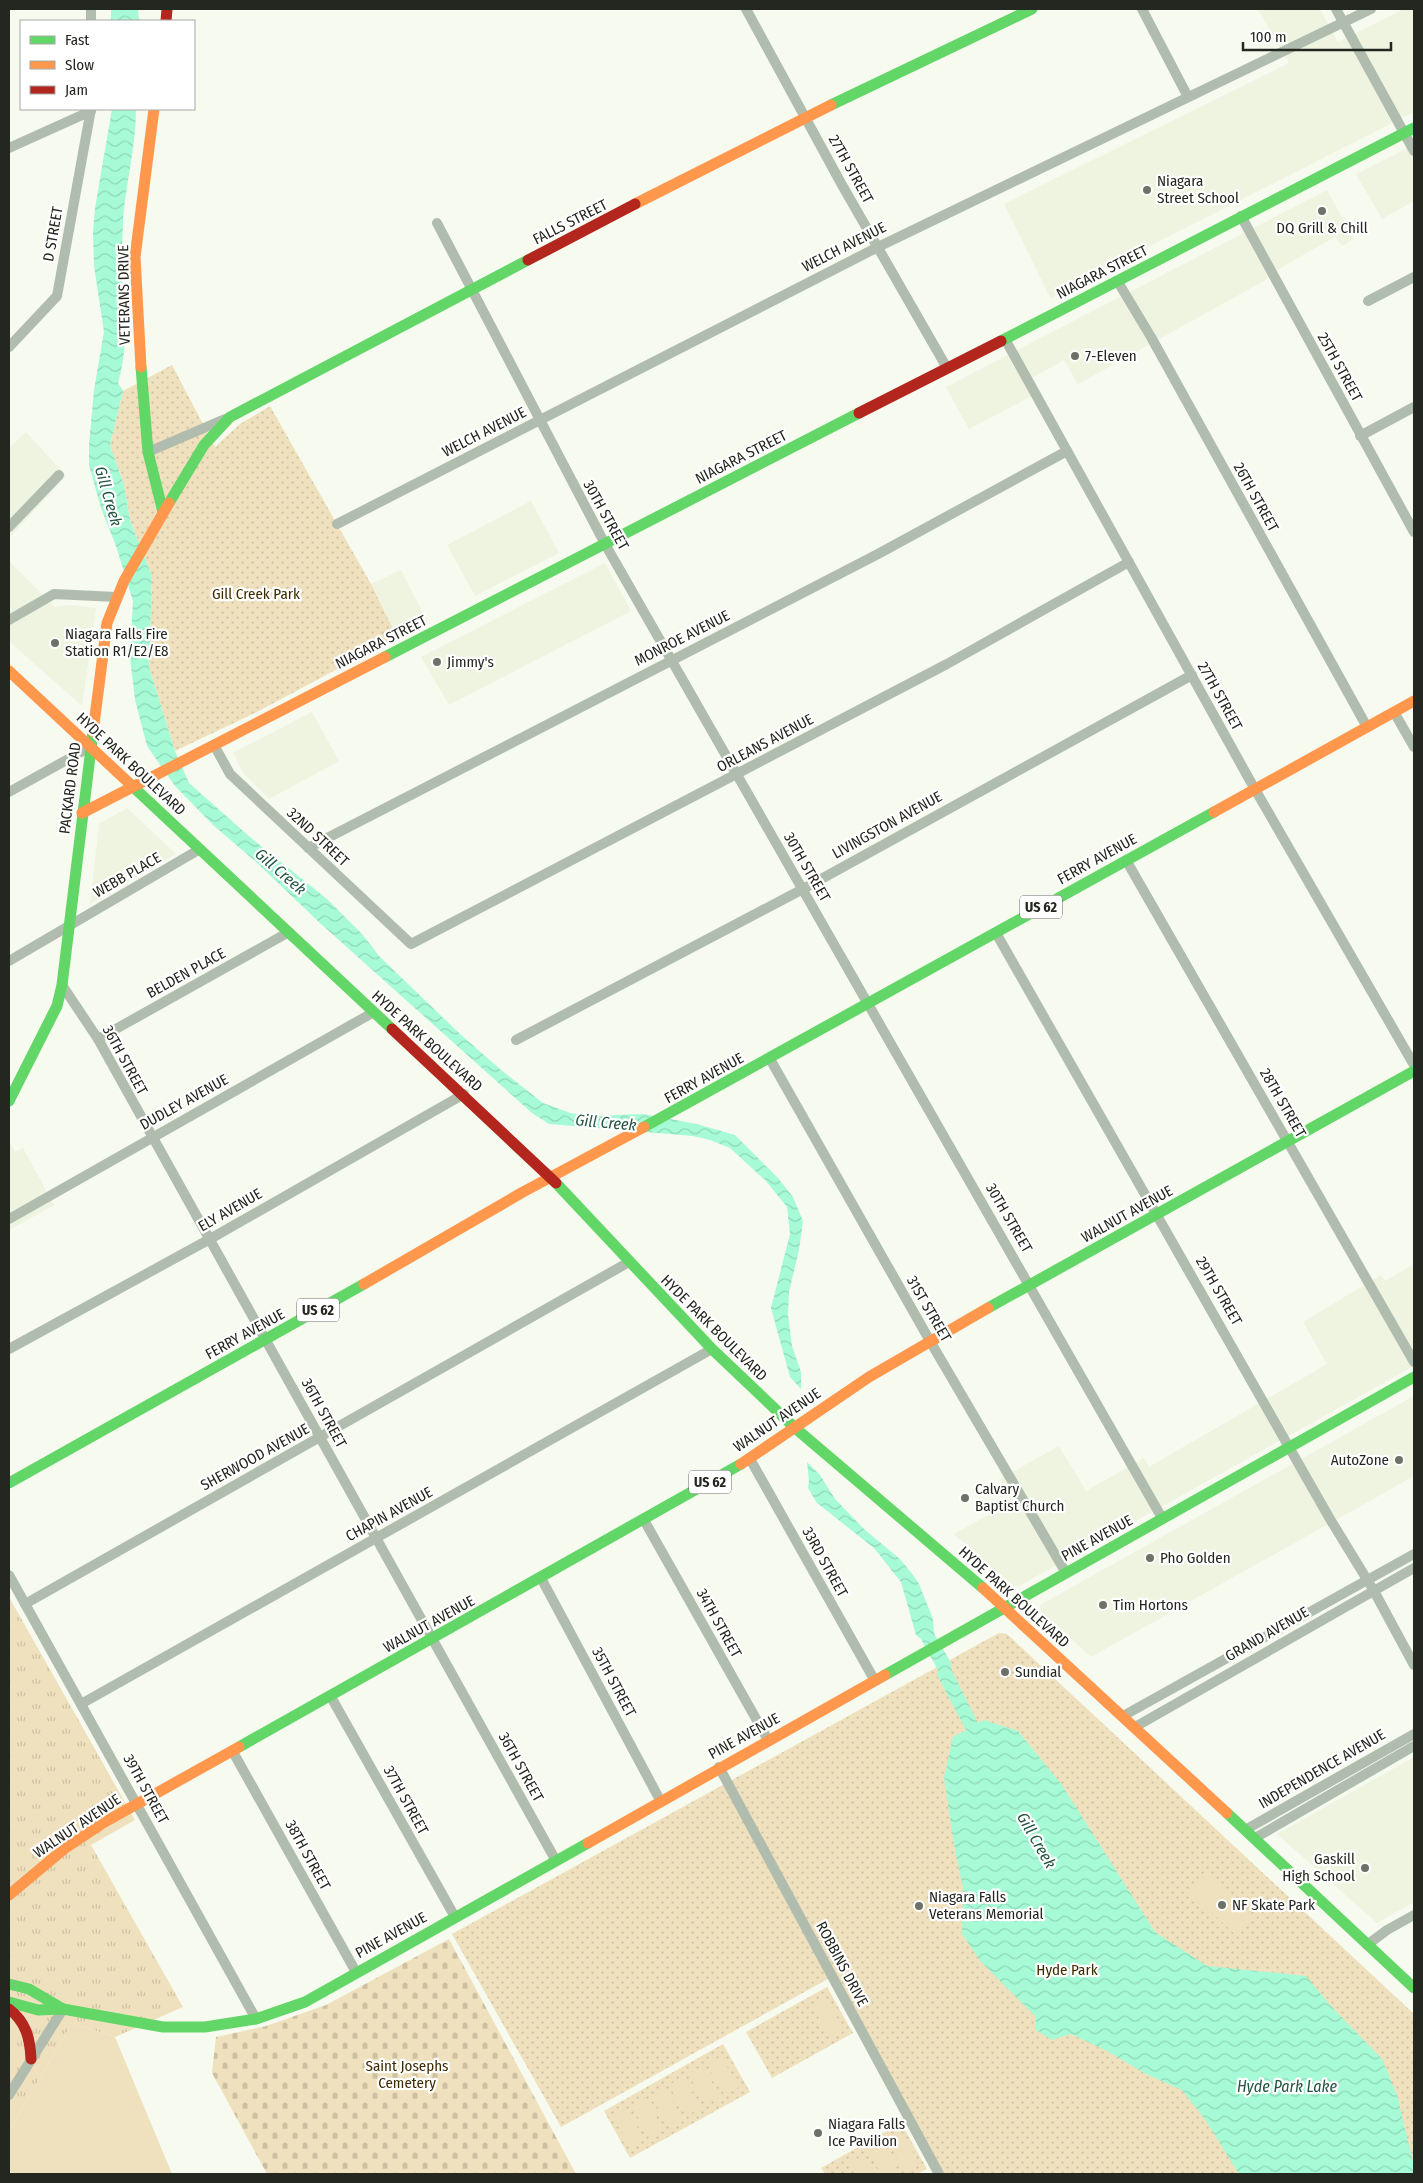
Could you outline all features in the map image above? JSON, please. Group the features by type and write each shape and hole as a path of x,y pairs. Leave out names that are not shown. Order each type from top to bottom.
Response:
{"main road":[{"name":"FALLS STREET","path":"163,512 204,445 230,417 471,289 805,117 1032,9"},
{"name":"VETERANS DRIVE","path":"148,452 141,373 135,257 154,110"},
{"name":"NIAGARA STREET","path":"82,813 1409,131"},
{"path":"148,452 163,512"},
{"name":"PACKARD ROAD","path":"9,1101 57,1006 62,985 90,747 107,623 124,581 163,512"},
{"name":"HYDE PARK BOULEVARD","path":"9,671 464,1094 550,1177 712,1349 794,1427 1005,1607 1414,1988"},
{"name":"FERRY AVENUE","path":"9,1483 266,1340 550,1177 627,1135 669,1115 1414,701"},
{"name":"WALNUT AVENUE","path":"9,1895 64,1849 137,1804 434,1639 766,1449 794,1427 869,1377 930,1341 1414,1072"},
{"name":"PINE AVENUE","path":"63,2009 163,2027 205,2026 256,2019 305,2002 555,1859 1414,1377"},
{"path":"9,1984 29,1989 63,2009"},
{"path":"9,2002 38,2010 63,2009"},
{"path":"9,2009 24,2024 30,2040 31,2059"}],"street":[{"name":"27TH STREET","path":"746,9 947,368"},
{"path":"1142,9 1188,97"},
{"path":"1336,9 1409,131 1414,151"},
{"name":"WELCH AVENUE","path":"337,524 878,246 1371,9"},
{"path":"9,148 91,110"},
{"name":"D STREET","path":"9,347 57,296 91,110"},
{"name":"25TH STREET","path":"1241,216 1414,532"},
{"name":"30TH STREET","path":"437,223 604,544 1162,1518"},
{"path":"1368,301 1414,277"},
{"name":"26TH STREET","path":"1118,282 1151,337 1367,727"},
{"name":"27TH STREET","path":"1005,339 1255,789 1414,1065"},
{"path":"1360,436 1414,407"},
{"path":"148,452 230,417"},
{"name":"MONROE AVENUE","path":"308,848 878,554 1067,451"},
{"path":"9,527 59,475"},
{"name":"ORLEANS AVENUE","path":"411,944 947,664 1129,562"},
{"path":"9,620 54,594 116,597"},
{"name":"LIVINGSTON AVENUE","path":"516,1040 803,889 1192,675"},
{"path":"1394,712 1414,747"},
{"name":"32ND STREET","path":"214,745 230,774 411,944"},
{"path":"9,792 90,747"},
{"name":"WEBB PLACE","path":"9,961 200,849"},
{"name":"28TH STREET","path":"1126,860 1414,1362"},
{"name":"BELDEN PLACE","path":"98,1039 289,932"},
{"name":"29TH STREET","path":"996,933 1158,1214 1330,1519 1374,1591 1414,1665"},
{"name":"36TH STREET","path":"62,985 98,1039 151,1138 434,1639 555,1859"},
{"name":"DUDLEY AVENUE","path":"9,1219 374,1012"},
{"name":"31ST STREET","path":"770,1059 930,1341 1066,1573"},
{"name":"ELY AVENUE","path":"9,1349 210,1240 464,1094"},
{"name":"SHERWOOD AVENUE","path":"25,1604 629,1262"},
{"name":"CHAPIN AVENUE","path":"82,1704 712,1349"},
{"name":"33RD STREET","path":"750,1458 874,1681"},
{"name":"34TH STREET","path":"644,1520 768,1740"},
{"path":"1123,1716 1414,1554"},
{"name":"GRAND AVENUE","path":"1135,1727 1414,1568"},
{"name":"39TH STREET","path":"9,1575 256,2019"},
{"name":"35TH STREET","path":"541,1578 660,1800"},
{"name":"37TH STREET","path":"331,1697 455,1917"},
{"name":"INDEPENDENCE AVENUE","path":"1245,1830 1414,1734"},
{"name":"INDEPENDENCE AVENUE","path":"1255,1838 1414,1746"},
{"name":"38TH STREET","path":"233,1752 356,1972"},
{"name":"ROBBINS DRIVE","path":"718,1768 939,2174"},
{"path":"1367,1945 1386,1930 1414,1915"},
{"path":"9,2095 63,2009"}],"shaded area":[{"path":"1258,9 1320,9 1338,42 1404,9 1414,9 1414,112 1059,292 1051,299 1004,204 1289,63"},
{"path":"1414,145 1414,201 1382,219 1356,174"},
{"path":"1327,190 1354,239 1342,246 1335,237 1280,268 1264,281 1078,384 1064,360 1025,382 1032,396 969,429 946,387"},
{"path":"26,432 66,476 9,538 9,448"},
{"path":"531,501 559,553 475,596 447,545"},
{"path":"9,561 55,607 70,605 96,608 82,706 9,641"},
{"path":"605,563 631,611 449,705 421,657"},
{"path":"401,570 427,621 397,637 371,584"},
{"path":"312,712 339,761 269,799 244,774 233,753"},
{"path":"127,808 176,854 90,904 99,824"},
{"path":"9,1141 15,1152 23,1148 54,1205 9,1230"},
{"path":"1414,1264 1414,1366 1019,1586 1013,1586 954,1534 1012,1502 1000,1479 1059,1446 1086,1491 1144,1458 1149,1467 1327,1364 1303,1322 1381,1275 1385,1281"},
{"path":"1414,1396 1414,1476 1091,1657 1040,1610 1040,1605"},
{"name":"Gaskill High School","path":"1414,1757 1414,1902 1377,1923 1277,1834"}],"green space":[{"name":"Gill Creek Park","path":"172,365 215,447 240,424 270,406 371,584 397,637 257,712 175,751 149,667 152,576 130,520 124,485 110,445 123,391"},
{"path":"9,1597 135,1820 91,1845 183,2007 115,2037 72,2023 9,2131"},
{"name":"Hyde Park","path":"999,1633 1007,1634 1414,2014 1414,2174 944,2174 835,1975 561,2127 452,1934"},
{"name":"NF Skate Park","path":"1208,1874 1252,1915 1235,1934 1190,1893"},
{"name":"Saint Josephs Cemetery","path":"449,1939 576,2174 267,2174 212,2073 216,2037 266,2026 326,2005"},
{"path":"827,1987 853,2033 772,2078 746,2032"},
{"path":"826,1998 843,2028 829,2036 812,2006"},
{"path":"72,2023 115,2037 172,2174 12,2174 9,2169 9,2131"},
{"path":"723,2044 750,2092 630,2158 604,2111"},
{"path":"721,2056 739,2087 724,2094 707,2064"},
{"path":"703,2066 720,2097 706,2105 688,2074"},
{"path":"683,2077 701,2108 686,2116 669,2085"},
{"path":"665,2087 682,2118 668,2126 651,2095"},
{"path":"646,2098 663,2129 649,2137 632,2106"},
{"path":"627,2109 644,2139 630,2147 613,2116"},
{"path":"901,2123 927,2169 917,2174 825,2174 821,2168"},
{"path":"902,2134 919,2163 904,2171 888,2142"},
{"path":"883,2144 900,2174 881,2174 869,2152"},
{"path":"864,2155 875,2174 856,2174 850,2163"}],"water":[{"path":"111,9 138,9 139,20 111,20"},
{"name":"Gill Creek","path":"112,110 136,110 123,219 122,263 125,340 122,368 118,383 123,391 110,445 124,485 130,520 152,576 149,667 175,751 189,783 251,838 327,899 362,934 380,957 460,1034 543,1103 570,1113 593,1116 643,1114 697,1124 735,1135 778,1178 793,1197 803,1221 799,1250 789,1292 788,1315 792,1346 801,1372 801,1389 790,1377 771,1308 790,1234 787,1207 766,1181 730,1148 710,1140 693,1136 549,1124 532,1113 213,825 175,786 147,746 135,700 130,657 133,601 116,546 101,508 89,465 94,390 104,332 94,266 93,231 95,208"},
{"name":"Hyde Park Lake","path":"807,1462 820,1475 835,1499 865,1530 900,1559 913,1575 919,1584 933,1619 934,1633 951,1663 952,1671 978,1723 984,1720 1018,1731 1062,1785 1155,1932 1207,1966 1306,1976 1330,2005 1382,2059 1397,2095 1414,2166 1414,2174 1239,2174 1206,2121 1182,2090 1146,2074 1107,2051 1071,2034 1052,2040 1036,2030 1036,2017 981,1962 962,1934 963,1888 954,1845 944,1777 953,1737 966,1730 937,1675 938,1670 921,1639 916,1635 901,1582 874,1548 817,1503 808,1488"}],"traffic: fast":[{"path":"831,105 1032,9"},
{"path":"1001,341 1414,128"},
{"path":"169,503 204,445 230,417 528,260"},
{"path":"141,367 148,452 163,512"},
{"path":"385,657 859,413"},
{"path":"9,1101 57,1006 62,985 93,732"},
{"path":"129,783 392,1029"},
{"path":"644,1127 1214,812"},
{"path":"988,1308 1414,1071"},
{"path":"556,1183 712,1349 794,1427 983,1588"},
{"path":"9,1483 364,1284"},
{"path":"885,1675 1414,1377"},
{"path":"239,1747 741,1464"},
{"path":"1227,1813 1414,1988"},
{"path":"9,2002 38,2010 63,2009 163,2027 205,2027 256,2019 305,2002 588,1843"},
{"path":"9,1984 29,1989 63,2009"}],"traffic: slow":[{"path":"635,204 831,105"},
{"path":"141,367 135,257 154,110"},
{"path":"93,732 107,623 124,581 169,503"},
{"path":"82,813 385,657"},
{"path":"9,671 129,783"},
{"path":"1214,812 1414,701"},
{"path":"364,1284 523,1192 644,1127"},
{"path":"741,1464 869,1377 988,1308"},
{"path":"983,1588 1227,1813"},
{"path":"588,1843 885,1675"},
{"path":"9,1895 64,1849 103,1823 239,1747"}],"traffic: jam":[{"path":"166,20 167,9"},
{"path":"528,260 635,204"},
{"path":"859,413 1001,341"},
{"path":"392,1029 556,1183"},
{"path":"9,2009 19,2019 26,2031 30,2044 31,2059"}],"place":[{"name":"Niagara Street School","path":"1147,190"},
{"name":"DQ Grill & Chill","path":"1322,211"},
{"name":"7-Eleven","path":"1075,356"},
{"name":"Niagara Falls Fire Station R1/E2/E8","path":"55,643"},
{"name":"Jimmy's","path":"437,662"},
{"name":"AutoZone","path":"1399,1460"},
{"name":"Calvary Baptist Church","path":"965,1498"},
{"name":"Pho Golden","path":"1150,1558"},
{"name":"Tim Hortons","path":"1103,1605"},
{"name":"Sundial","path":"1005,1672"},
{"name":"Gaskill High School","path":"1365,1868"},
{"name":"NF Skate Park","path":"1222,1905"},
{"name":"Niagara Falls Veterans Memorial","path":"919,1906"},
{"name":"Niagara Falls Ice Pavilion","path":"818,2133"}]}
